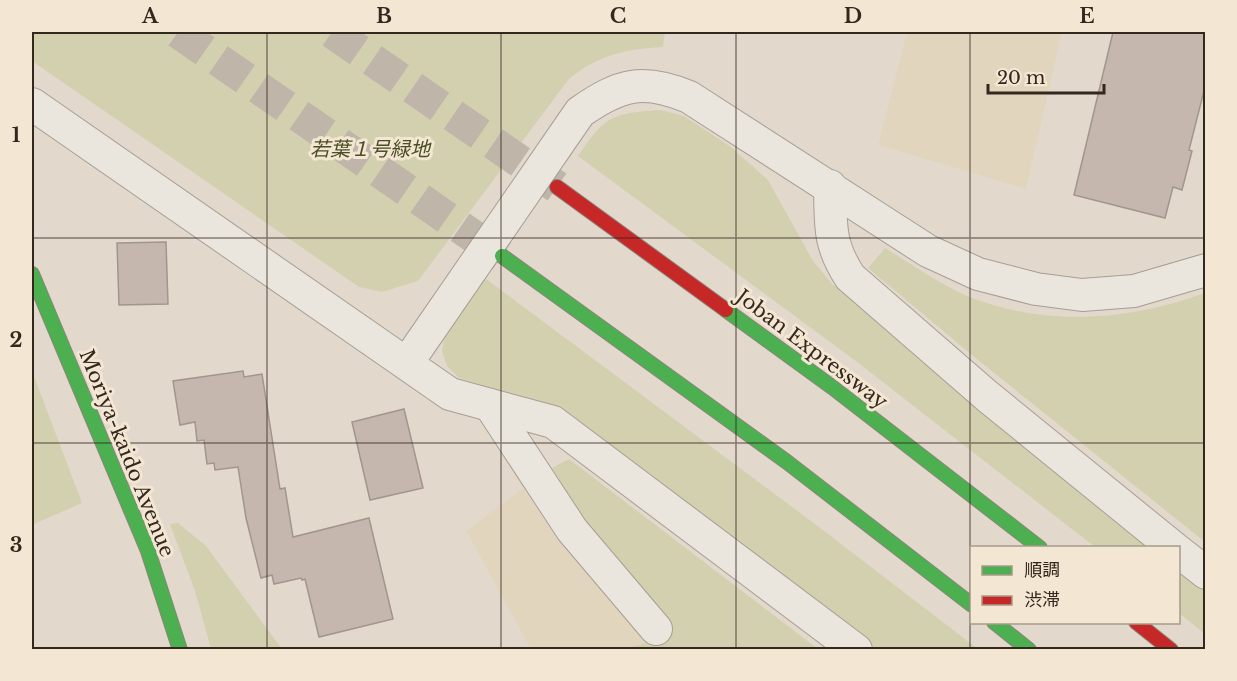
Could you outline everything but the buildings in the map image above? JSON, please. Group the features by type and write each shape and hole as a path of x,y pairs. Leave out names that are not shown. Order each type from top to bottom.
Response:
{"main road":[{"name":"Joban Expressway","path":"557,187 832,387 1037,546"},
{"path":"502,256 787,462 970,603"},
{"name":"Moriya-kaido Avenue","path":"32,274 148,551 180,650"},
{"path":"996,624 1029,650"},
{"path":"1138,624 1171,650"}],"street":[{"path":"407,363 580,112 601,97 626,86 666,87 689,97 928,251 978,274 1036,289 1082,295 1134,291 1206,270"},
{"path":"32,104 450,394 553,422 856,650"},
{"path":"830,186 832,241 837,257 850,277 987,396 1172,546"},
{"path":"490,405 572,530 656,629"},
{"path":"1180,552 1206,573"}],"shaded area":[{"path":"907,32 1062,32 1026,189 878,145"},
{"path":"523,488 558,539 649,642 624,649 531,649 466,531"}],"green space":[{"name":"若葉１号緑地","path":"32,32 665,32 663,47 637,49 612,55 579,71 568,80 418,281 382,292 359,287 32,61"},
{"path":"661,110 684,116 731,147 768,180 813,261 834,286 838,284 1156,546 1094,546 857,362 578,156 595,132 603,125 620,115"},
{"path":"885,248 972,298 1030,313 1060,316 1119,314 1177,302 1205,293 1205,542 973,356 868,268"},
{"path":"485,278 815,524 978,649 868,649 578,420 535,402 459,378 447,366 442,351 444,339"},
{"path":"32,371 82,503 32,525"},
{"path":"569,459 818,649 624,649 649,642 588,526 552,468"},
{"path":"178,523 206,546 282,649 211,649 195,591 170,524"},
{"path":"1180,567 1205,587 1205,634 1180,614"}],"tunnel":[{"path":"178,32 502,256"},
{"path":"332,32 557,187"}],"traffic: fast":[{"path":"502,256 787,462 970,603"},
{"path":"32,274 148,551 180,650"},
{"path":"726,310 832,387 1037,546"},
{"path":"996,624 1029,650"}],"traffic: jam":[{"path":"557,187 726,310"},
{"path":"1138,624 1171,650"}]}
